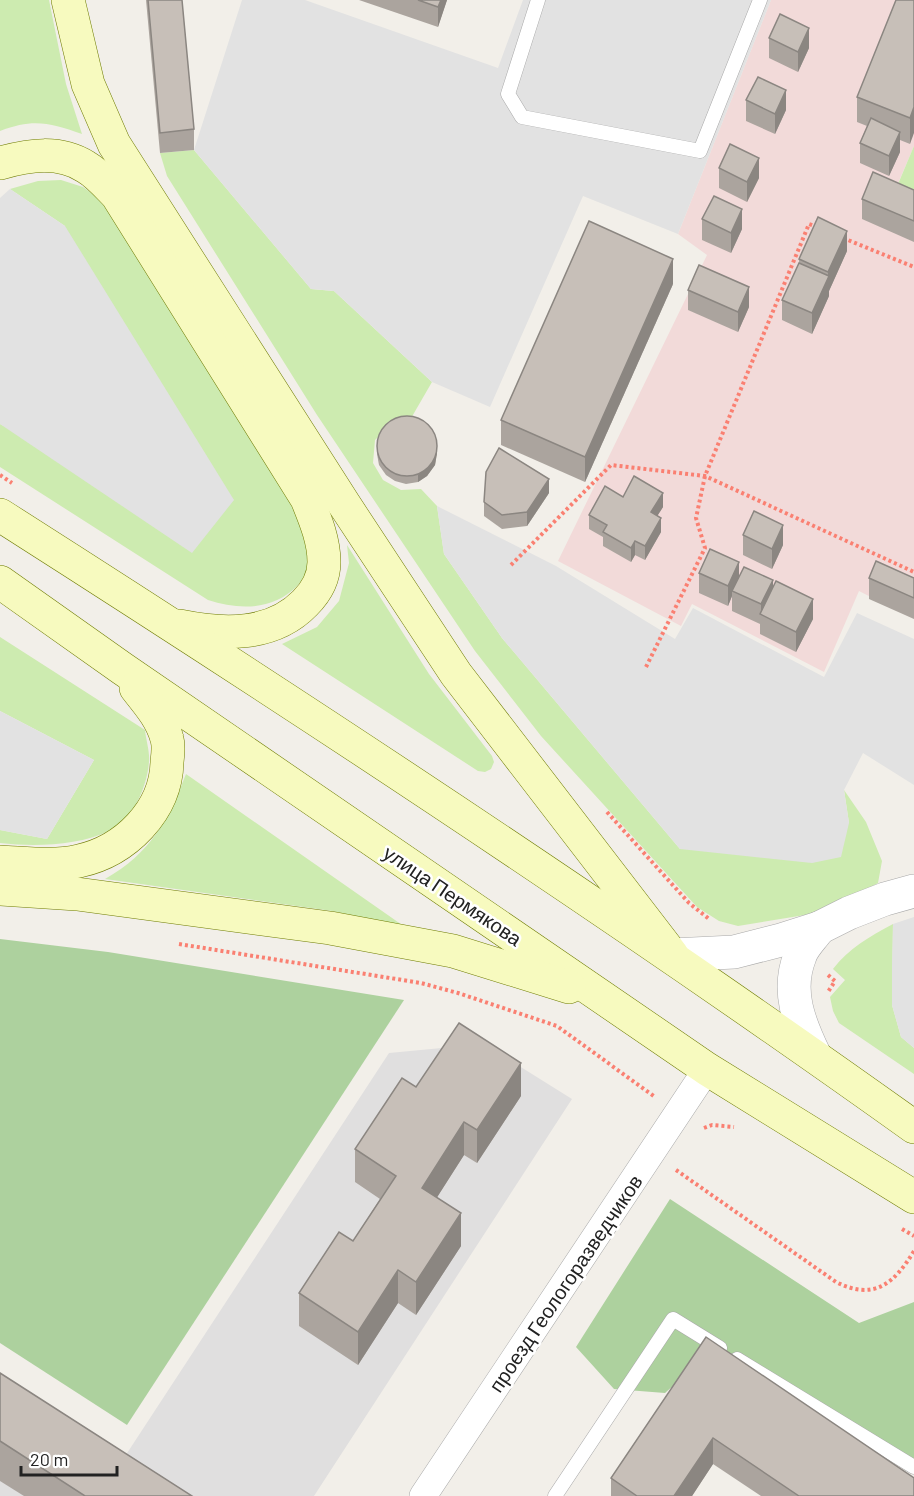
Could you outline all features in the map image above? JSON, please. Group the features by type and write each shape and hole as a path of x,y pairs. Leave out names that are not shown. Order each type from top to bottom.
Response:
{"main road":[{"path":"68,0 88,84 114,144 344,504 456,674 672,956"},
{"path":"0,163 26,156 59,156 87,167 117,195 307,499 320,532 324,563 316,591 294,614 275,624 256,630 235,632 200,630 170,624"},
{"path":"3,517 170,624 672,956 914,1126"},
{"name":"улица Пермякова","path":"0,582 123,669 707,1069 912,1196"},
{"path":"0,862 45,864 79,861 127,840 146,820 160,797 167,774 168,740 161,721 123,669"},
{"path":"0,889 77,894 330,928 453,951 602,998"}],"street":[{"path":"672,956 734,952 781,940 809,941 858,910 914,891"},
{"path":"809,941 794,979 794,1005 814,1056"},
{"name":"проезд Геологоразведчиков","path":"423,1496 707,1069"}],"lane":[{"path":"538,0 508,94 522,117 700,151 760,0"},
{"path":"555,1496 673,1319 914,1467"}],"path":[{"path":"646,667 705,548 696,518 705,476 809,224 819,228"},
{"path":"840,237 914,267"},
{"path":"511,565 611,465 705,476 914,572"},
{"path":"607,812 689,903 715,924"},
{"path":"809,941 836,981 824,1000"},
{"path":"178,944 410,981 458,993 557,1026 632,1079 698,1130 712,1125 726,1125 741,1129"},
{"path":"453,951 458,993"},
{"path":"675,1170 847,1288 873,1290 885,1285 896,1278 914,1251"}],"shaded area":[{"path":"242,0 305,0 498,68 523,0 771,0 678,234 583,196 490,407 432,382 334,291 311,289 194,150"},
{"path":"771,0 914,0 914,146 893,195 914,205 914,619 859,591 824,672 692,604 681,626 558,561 707,255 678,234"},
{"path":"10,189 65,226 234,500 192,553 0,424 0,198"},
{"path":"437,506 556,566 675,639 693,608 824,677 857,613 914,639 914,785 863,753 844,790 849,823 841,857 812,863 680,849 502,638 444,554"},
{"path":"0,711 94,760 47,839 0,830"},
{"path":"914,917 914,1048 901,1037 892,1005 892,966 893,924"},
{"path":"484,1044 572,1099 314,1496 0,1496 0,1395 116,1470 389,1053"}],"green space":[{"path":"0,0 49,0 66,84 82,134 51,125 32,123 0,131"},
{"path":"914,146 914,205 893,196"},
{"path":"194,150 311,289 334,291 432,382 410,420 393,423 375,440 373,463 383,480 401,490 421,489 437,506 444,554 502,638 680,849 849,823 844,790 866,822 882,861 878,883 845,902 811,914 738,926 719,921 697,907 541,736 475,651 317,415 167,176 160,153"},
{"path":"61,180 83,187 100,199 298,512 310,551 310,565 301,582 278,600 244,607 208,600 0,467 0,424 4,426 65,226 10,189 38,181"},
{"path":"347,545 429,674 492,756 494,762 491,769 485,772 478,771 282,644 317,627 339,601 349,563"},
{"path":"0,637 145,730 148,772 142,792 132,811 118,826 84,840 27,845 0,843 0,830 47,839 94,760 0,711"},
{"path":"186,774 405,927 332,911 105,879 121,869 146,847 172,807"},
{"path":"893,924 892,1005 901,1037 914,1048 914,1074 839,1023 830,997 845,980 833,969 839,962 860,944"},
{"path":"0,939 108,952 404,1000 127,1425 0,1343"},
{"path":"670,1199 859,1323 914,1302 914,1464 712,1351 665,1393 614,1389 576,1347"}],"building":[{"path":"148,0 182,0 194,129 160,133"},
{"path":"418,0 441,0 438,7"},
{"path":"896,0 914,0 914,107 910,118 857,97"},
{"path":"780,14 809,28 798,52 769,38"},
{"path":"758,77 786,90 775,114 746,100"},
{"path":"871,118 900,132 889,156 860,143"},
{"path":"730,144 759,158 747,182 719,168"},
{"path":"873,172 914,190 914,221 862,199"},
{"path":"714,196 742,209 731,233 702,219"},
{"path":"818,217 847,231 828,272 799,259"},
{"path":"589,221 673,259 585,457 501,420"},
{"path":"799,263 829,276 812,313 782,300"},
{"path":"699,265 749,287 738,312 688,290"},
{"path":"407,416 428,425 437,446 428,467 407,476 386,467 377,446 386,425"},
{"path":"499,448 549,479 527,512 502,515 484,502 486,472"},
{"path":"634,476 663,493 651,512 661,518 645,546 635,541 631,548 603,532 607,525 589,515 605,486 623,497"},
{"path":"754,511 783,525 772,549 743,535"},
{"path":"710,549 739,562 728,586 699,573"},
{"path":"876,561 914,578 914,598 869,578"},
{"path":"744,567 773,580 761,604 732,591"},
{"path":"776,581 813,599 796,632 760,614"},
{"path":"459,1023 521,1063 477,1130 464,1122 422,1188 461,1213 416,1282 398,1270 358,1332 299,1293 339,1232 353,1241 396,1176 355,1149 402,1078 416,1087"},
{"path":"706,1337 914,1478 914,1496 799,1496 713,1438 674,1496 637,1496 611,1478"},
{"path":"0,1373 192,1496 85,1496 0,1441"}]}
